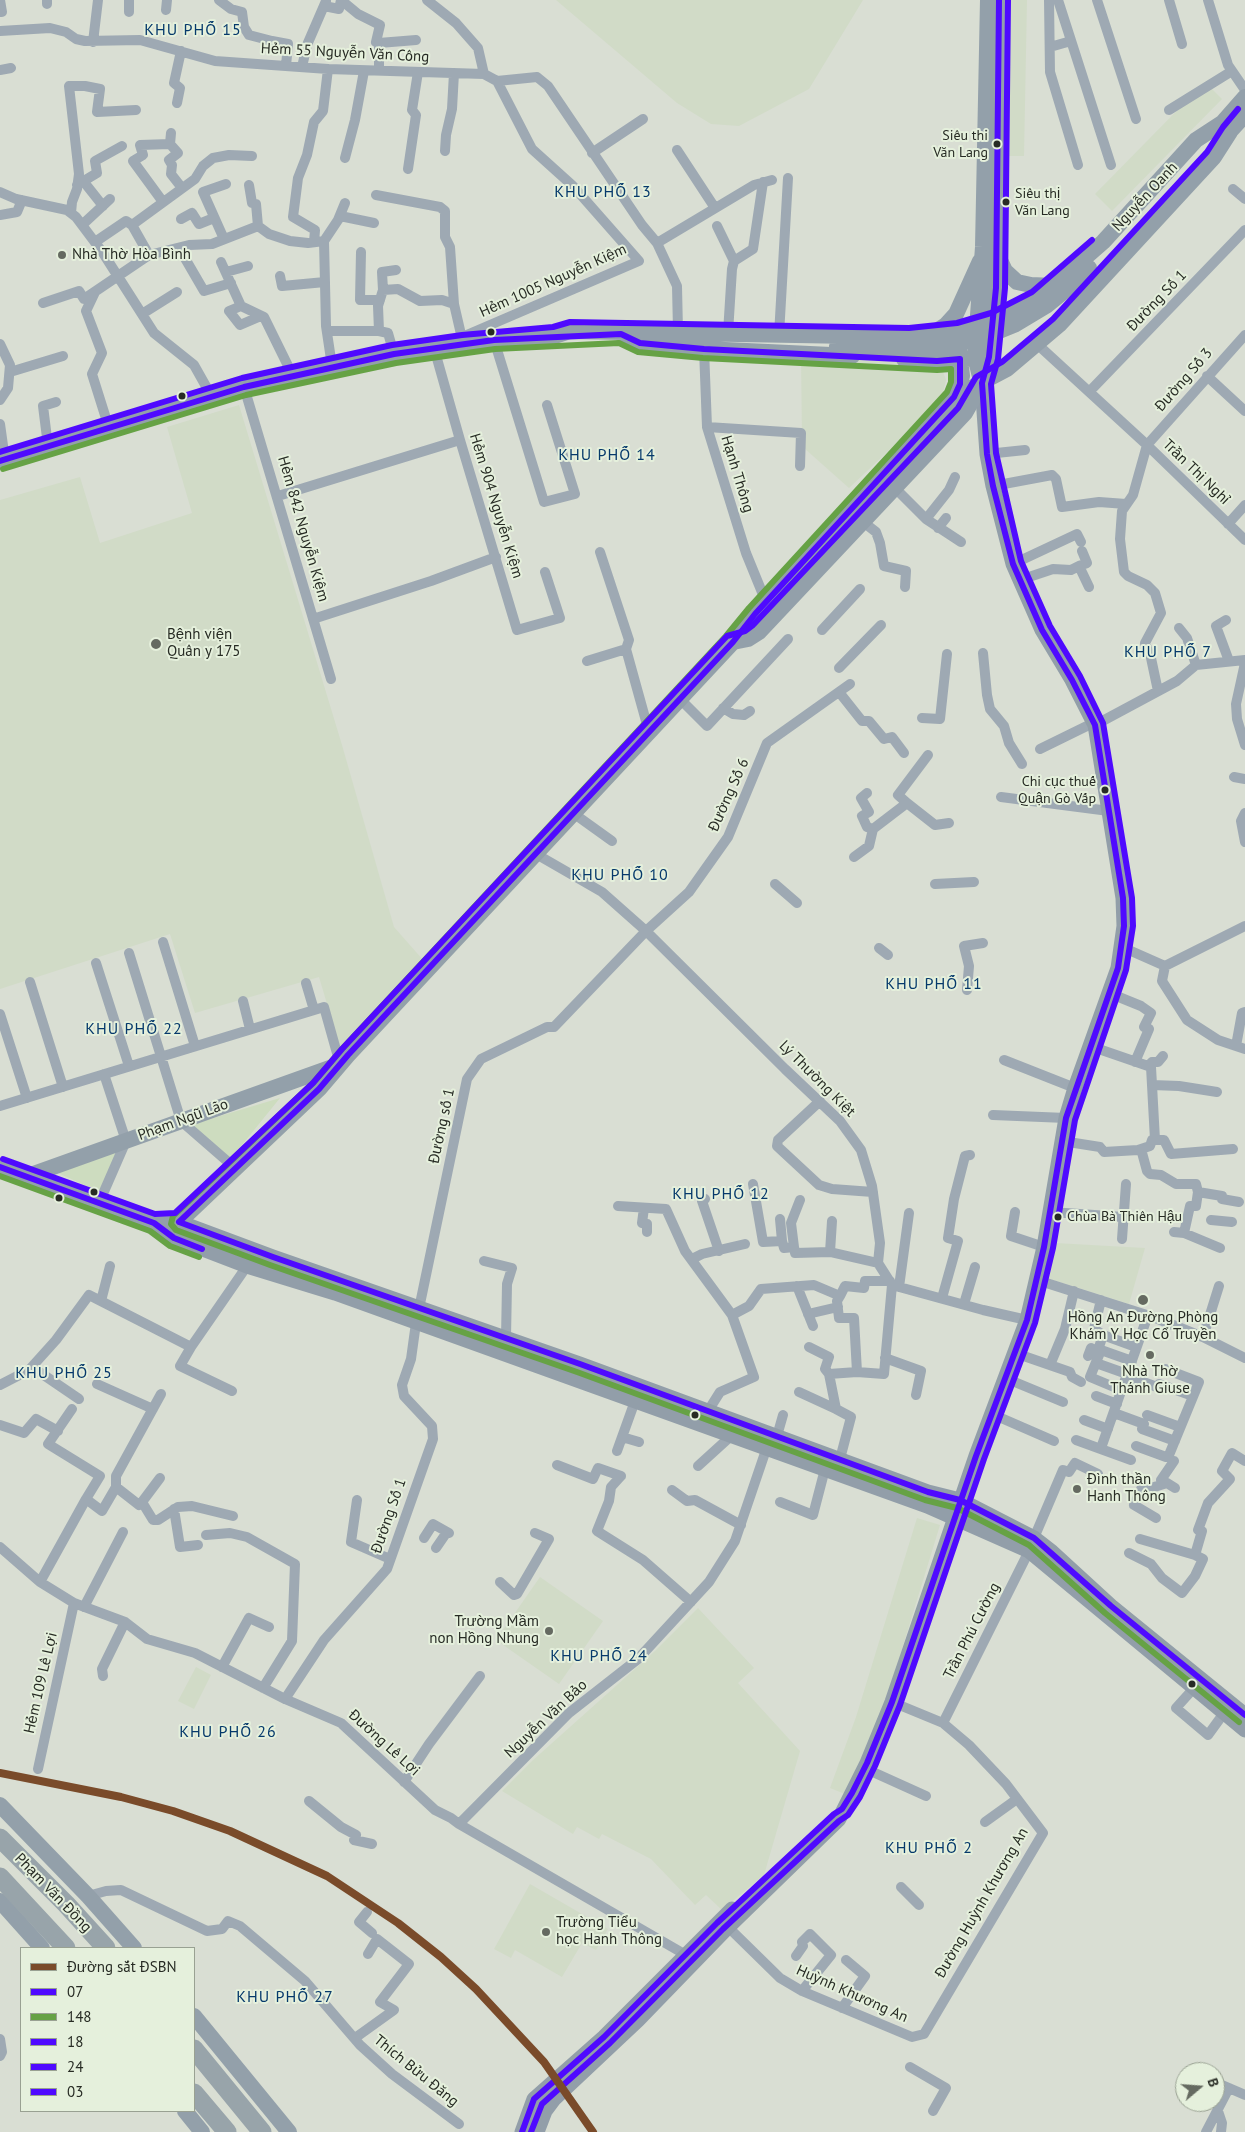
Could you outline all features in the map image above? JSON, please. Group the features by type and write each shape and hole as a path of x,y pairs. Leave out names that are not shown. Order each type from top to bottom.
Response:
{"highway":[{"name":"Phạm Văn Đồng","path":"0,1838 66,1904 105,1947"},
{"name":"Phạm Văn Đồng","path":"0,1877 65,1947"},
{"path":"195,2050 262,2132"},
{"path":"195,2094 227,2132"}],"main road":[{"path":"988,0 991,203"},
{"path":"954,397 962,376 975,357 986,324 1000,0"},
{"name":"Nguyễn Oanh","path":"1206,150 1226,127 1245,97"},
{"name":"Nguyễn Oanh","path":"555,336 570,331 678,331 779,335 926,336 943,335 986,324 1037,299 1103,242 1196,140 1226,127 1245,115"},
{"name":"Nguyễn Oanh","path":"982,383 1007,369 1059,325 1214,157 1226,127"},
{"path":"2,460 244,387 332,366 434,348 463,340 626,334 905,350 943,347 984,337 1032,315 1060,296 1206,150"},
{"path":"766,608 982,381 1072,301 1206,150"},
{"path":"990,254 1017,282 1053,286"},
{"path":"926,336 940,330 951,320 990,254"},
{"path":"1037,299 1059,325"},
{"path":"1011,313 1037,344"},
{"path":"626,334 640,342 704,349 937,361 975,357"},
{"path":"691,1958 728,1927 816,1843 839,1818 864,1768 892,1702 960,1500 1027,1320 1051,1212 1066,1118 1074,1088 1118,968 1122,947 1124,926 1123,898 1094,724 1072,680 1042,630 1013,564 993,486 987,454 982,383 975,357 950,337 943,335"},
{"name":"Phạm Ngũ Lão","path":"733,642 748,639 759,632 965,413 982,383"},
{"name":"Phạm Ngũ Lão","path":"180,1222 319,1089 340,1064 766,608 954,397 982,383"},
{"name":"Phạm Ngũ Lão","path":"25,1177 340,1064"},
{"path":"0,1168 154,1223 174,1238 247,1266 335,1293 1031,1545"},
{"path":"154,1223 180,1222 273,1257 506,1338 928,1492 960,1500 1031,1545 1172,1663 1245,1715"},
{"path":"1172,1663 1194,1688 1245,1730"},
{"name":"Phạm Văn Đồng","path":"0,1805 88,1896 133,1947"},
{"path":"522,2132 534,2100 549,2094 580,2066 691,1958 834,1814 842,1809"},
{"path":"88,1896 92,1933"},
{"path":"0,1901 41,1947"},
{"path":"195,2017 290,2132"},
{"path":"537,2132 549,2094"},
{"path":"186,2112 202,2132"}],"street":[{"path":"0,0 2,12 0,12"},
{"path":"93,42 98,0"},
{"path":"129,0 129,12"},
{"path":"218,0 231,9 242,12 244,27 249,35 272,42 288,44 286,66"},
{"path":"302,68 307,45 325,3 339,9 341,0 358,14 380,25 376,42 379,43 379,71"},
{"path":"426,0 456,23 478,48 484,74 497,81 537,77 548,86 642,226 658,243 677,286 678,331"},
{"path":"1050,0 1050,72 1078,164"},
{"path":"1058,0 1110,165"},
{"path":"1097,0 1136,119"},
{"path":"1170,0 1182,44"},
{"path":"1208,0 1228,65 1245,90"},
{"name":"Hẻm 55 Nguyễn Văn Công","path":"0,30 50,28 66,32 76,39 93,42 140,40 215,61 364,71 484,74"},
{"path":"379,43 416,40"},
{"path":"1050,47 1071,41"},
{"path":"177,104 180,88 174,83 181,51"},
{"path":"0,70 11,68"},
{"path":"328,69 323,111 314,122 307,155 298,178 292,217 315,230 319,241 325,282 327,331 332,366"},
{"path":"346,158 364,71"},
{"path":"1169,110 1232,71"},
{"path":"408,169 416,115 412,110 418,72"},
{"path":"446,151 446,135 452,109 454,73"},
{"name":"Hẻm 1005 Nguyễn Kiệm","path":"463,340 639,261 573,186 532,149 497,81"},
{"path":"82,225 107,202 81,184 69,86 85,86 100,90 97,112 136,110"},
{"path":"592,152 643,119"},
{"path":"171,133 170,144 178,153 169,160 172,165 171,174 182,188"},
{"path":"163,202 133,161 143,155 140,145 170,144"},
{"path":"71,213 72,202 81,184 97,173 95,161 122,146"},
{"path":"677,150 715,208"},
{"path":"132,225 195,179 203,166 213,158 229,155 252,156"},
{"path":"779,335 788,178"},
{"path":"658,243 754,185 768,181 753,249 734,261"},
{"path":"224,240 203,192 226,184"},
{"path":"249,185 252,203 256,204 258,226 269,234 290,241 319,241 340,216 345,203"},
{"path":"1233,189 1245,200"},
{"path":"0,192 22,200 67,210 71,213 95,242 154,333 194,366 212,397"},
{"path":"376,195 443,208 446,216 445,237 450,247 454,304 463,340"},
{"path":"0,214 16,212 22,200"},
{"path":"181,219 192,213 199,224 214,218"},
{"path":"340,216 374,223"},
{"path":"95,242 126,221 132,225 149,255"},
{"path":"43,303 79,290 84,299 149,255 179,248 212,244 258,226"},
{"path":"717,226 734,261 728,333"},
{"name":"Đường Số 1","path":"1089,392 1245,230"},
{"path":"179,248 204,291 231,283"},
{"path":"361,252 360,300 398,289 420,301 442,300 454,304"},
{"path":"248,266 224,267 241,306 264,317 293,376"},
{"path":"380,331 378,306 381,295 382,272 396,270"},
{"path":"280,276 282,286 325,282"},
{"path":"95,292 86,311 102,354 92,374 109,428"},
{"path":"142,314 177,292"},
{"path":"241,306 229,311 240,325 261,316"},
{"path":"327,331 380,331 388,333 394,354"},
{"name":"Đường Số 3","path":"1147,446 1245,335"},
{"path":"494,340 544,502 575,494 547,405"},
{"path":"0,344 10,365 8,388 0,400"},
{"path":"1037,344 1089,392"},
{"name":"Hẻm 904 Nguyễn Kiệm","path":"434,348 517,630 560,618 545,572"},
{"name":"Hạnh Thông","path":"704,349 707,427 746,553 766,608"},
{"path":"10,372 63,356"},
{"path":"1207,376 1245,411"},
{"name":"Hẻm 842 Nguyễn Kiệm","path":"244,387 331,679"},
{"name":"Trần Thị Nghỉ","path":"1089,392 1245,540"},
{"path":"48,446 42,406 56,402"},
{"path":"0,424 2,460"},
{"path":"707,427 801,433 800,466"},
{"path":"278,496 460,440"},
{"path":"1147,446 1133,495 1122,511 1120,539 1124,572 1128,576 1147,585 1155,592 1161,613 1145,643 1151,658 1158,691"},
{"path":"987,454 1025,450"},
{"path":"993,486 1052,475 1056,479 1062,507 1099,502 1126,504"},
{"path":"926,519 949,490 955,477"},
{"path":"894,487 926,519 961,542"},
{"path":"1228,524 1245,505"},
{"path":"938,528 946,518"},
{"path":"862,521 876,532 880,542 884,566 906,571 905,587"},
{"path":"1013,564 1077,534 1087,563 1071,570 1053,569 1020,580"},
{"path":"600,552 629,640 626,649 649,732"},
{"path":"314,620 496,557"},
{"path":"1079,566 1090,587"},
{"path":"822,630 860,589"},
{"path":"1226,620 1216,626 1229,661"},
{"path":"839,668 881,625"},
{"path":"1178,628 1188,638 1196,665"},
{"path":"680,699 707,726 788,639"},
{"path":"587,661 626,649"},
{"path":"1245,650 1242,652 1245,660 1236,704 1237,719 1245,745"},
{"path":"983,653 990,709 1004,726 1009,743 1022,764"},
{"path":"922,718 940,719 947,654"},
{"path":"1040,750 1177,681 1196,665 1245,660"},
{"name":"Đường Số 6","path":"646,931 689,892 728,837 767,743 850,684"},
{"path":"839,692 862,721 869,721 884,739 892,737 904,753"},
{"path":"723,708 733,714 744,715 750,711"},
{"path":"928,755 898,795 935,825 949,823"},
{"path":"867,793 861,798 869,812 862,816 867,827 873,829"},
{"path":"1001,798 1109,811"},
{"path":"854,857 868,846 873,829 907,802"},
{"path":"573,814 612,841"},
{"path":"1245,814 1241,821 1245,842"},
{"name":"Lý Thường Kiệt","path":"536,854 602,892 646,931 706,992 840,1121 860,1150 873,1192 880,1243 878,1263"},
{"path":"935,884 974,882"},
{"path":"776,884 797,903"},
{"path":"1165,966 1245,926"},
{"name":"Đường số 1","path":"416,1323 467,1079 481,1059 547,1028 554,1027 646,931"},
{"path":"163,942 195,1046"},
{"path":"967,990 969,966 964,946 982,943"},
{"path":"1122,947 1165,966"},
{"path":"880,948 888,955"},
{"path":"129,953 181,1121 235,1168"},
{"path":"96,963 129,1066"},
{"path":"1165,966 1162,981 1187,1020 1218,1040 1241,1048 1242,1013 1245,1012"},
{"path":"30,982 63,1087"},
{"path":"306,983 314,1010"},
{"path":"1109,993 1151,1012 1144,1027 1149,1029 1135,1062"},
{"path":"242,1002 250,1029"},
{"path":"0,1106 324,1007 340,1064"},
{"path":"0,1014 27,1098"},
{"path":"1090,1046 1151,1067 1155,1140"},
{"path":"1148,1066 1152,1062 1158,1062 1164,1056"},
{"path":"1004,1060 1074,1088"},
{"path":"99,1203 126,1141 104,1074"},
{"path":"1152,1085 1179,1086 1218,1092"},
{"path":"820,1101 778,1140 776,1146 819,1185 832,1189 873,1192"},
{"path":"993,1115 1066,1118"},
{"path":"1062,1141 1100,1147 1104,1152 1141,1149 1150,1146 1152,1140 1164,1140 1171,1154 1233,1148"},
{"path":"1141,1149 1147,1171 1150,1174 1160,1175 1176,1184 1196,1184 1198,1192 1196,1206 1190,1206 1179,1232 1220,1248"},
{"path":"942,1298 958,1241 948,1238 954,1199 964,1156 970,1155"},
{"path":"753,1184 763,1242 782,1241"},
{"path":"1122,1240 1126,1184"},
{"path":"1198,1192 1222,1196 1222,1199 1239,1202"},
{"path":"705,1198 702,1201 719,1251"},
{"path":"800,1200 791,1223 794,1253 830,1252 878,1263 894,1284"},
{"path":"618,1206 666,1208 685,1251 732,1315 754,1376 720,1392 708,1411"},
{"path":"644,1208 642,1223 647,1224 647,1232"},
{"path":"1015,1212 1011,1236 1044,1247"},
{"path":"1051,1212 1123,1217"},
{"path":"829,1374 857,1372 884,1374 894,1284 909,1213"},
{"path":"780,1219 784,1248 794,1247"},
{"path":"1211,1220 1232,1222"},
{"path":"830,1252 832,1221"},
{"path":"692,1259 702,1254 745,1244"},
{"path":"484,1261 512,1268 507,1284 506,1338"},
{"path":"101,1300 110,1266"},
{"path":"232,1391 180,1366 247,1266"},
{"path":"964,1304 975,1267"},
{"path":"1037,1280 1148,1315 1203,1337 1245,1358"},
{"path":"857,1372 854,1318 839,1318 837,1300 845,1286 864,1288 865,1281 894,1284 1027,1320"},
{"path":"732,1315 749,1306 761,1289 814,1285 840,1296"},
{"path":"797,1286 813,1326"},
{"path":"1203,1337 1219,1286"},
{"path":"1050,1365 1065,1329 1074,1292"},
{"path":"0,1385 32,1367 56,1340 89,1295 191,1347"},
{"path":"1101,1300 1094,1330 1136,1347"},
{"path":"808,1314 838,1307"},
{"path":"1101,1448 1148,1315"},
{"name":"Đường Số 1","path":"285,1698 324,1640 387,1569 433,1439 432,1426 404,1396 402,1385 411,1359 416,1323"},
{"path":"1101,1351 1099,1347 1103,1335"},
{"path":"809,1347 829,1357 825,1369 829,1374 836,1410"},
{"path":"1085,1379 1092,1360 1101,1351"},
{"path":"1101,1351 1132,1361"},
{"path":"1015,1352 1070,1372 1072,1377 1122,1390"},
{"path":"886,1358 921,1370 916,1395"},
{"path":"1092,1360 1127,1375 1193,1396"},
{"path":"32,1367 79,1399"},
{"path":"1156,1518 1134,1505 1142,1487 1171,1486 1162,1480 1174,1441 1199,1382 1165,1369"},
{"path":"1005,1378 1063,1402"},
{"path":"97,1384 153,1409"},
{"path":"798,1392 851,1417 840,1459"},
{"path":"86,1499 102,1512 116,1488 116,1476 161,1394"},
{"path":"1096,1396 1174,1441"},
{"path":"617,1451 635,1401"},
{"path":"40,1582 100,1476 48,1444 72,1409"},
{"path":"992,1414 1054,1442"},
{"name":"Nguyễn Văn Bảo","path":"459,1824 569,1713 638,1659 709,1582 730,1550 741,1524 766,1449 783,1415"},
{"path":"0,1425 24,1433 36,1419 58,1431"},
{"path":"1084,1420 1108,1429"},
{"path":"1144,1423 1180,1427"},
{"path":"622,1436 639,1442"},
{"path":"698,1466 731,1436"},
{"path":"1076,1440 1131,1460"},
{"path":"1136,1446 1170,1459"},
{"path":"1195,1555 1208,1503 1230,1479 1222,1471 1232,1453 1245,1461"},
{"name":"Trần Phú Cường","path":"943,1724 1031,1545 1063,1470 1070,1472 1075,1463 1098,1474"},
{"path":"557,1464 593,1479 598,1468 620,1476 611,1487 609,1501 597,1531 643,1560 691,1602"},
{"path":"780,1502 813,1515 825,1469"},
{"path":"116,1488 139,1505 160,1478"},
{"path":"672,1490 687,1501 695,1500 741,1524"},
{"path":"358,1500 351,1542 390,1559"},
{"path":"142,1502 153,1520 158,1520 178,1507 192,1506 233,1516"},
{"path":"174,1509 180,1547 198,1545"},
{"path":"424,1538 433,1524 448,1533 436,1548"},
{"name":"Hẻm 109 Lê Lợi","path":"38,1769 79,1605 123,1532"},
{"path":"206,1535 230,1534 246,1538 295,1564 292,1641 263,1688"},
{"path":"500,1582 514,1596 517,1594 548,1539 536,1534"},
{"path":"1129,1553 1151,1564 1162,1578 1182,1593 1203,1559 1140,1539"},
{"name":"Đường Lê Lợi","path":"0,1546 40,1582 79,1605 124,1622 147,1639 195,1653 263,1688 341,1723 435,1810 452,1818 459,1824 691,1958"},
{"path":"222,1667 249,1618 269,1627"},
{"path":"103,1676 102,1669 124,1622"},
{"path":"404,1782 428,1744 480,1676"},
{"path":"1194,1688 1176,1708 1208,1735 1224,1714"},
{"name":"Đường Huỳnh Khương An","path":"892,1702 943,1724 969,1745 1017,1798 1043,1833 924,2034"},
{"path":"864,1768 926,1796"},
{"path":"985,1822 1017,1798"},
{"path":"309,1801 341,1827 356,1835 354,1840 372,1844"},
{"path":"901,1887 919,1905"},
{"name":"Thích Bửu Đăng","path":"88,1896 106,1891 121,1890 207,1931 222,1929 228,1921 240,1926 305,1981 355,2038 392,2074 459,2124"},
{"path":"367,1912 359,1922 372,1933"},
{"name":"Huỳnh Khương An","path":"728,1927 780,1978 842,2008 912,2037 924,2034"},
{"path":"796,1956 802,1946 802,1942 810,1934 831,1955 802,1990"},
{"path":"355,2038 394,2010 380,2002 409,1964 377,1939 368,1954"},
{"path":"842,2008 865,1976 846,1960"},
{"path":"0,2039 2,2052 0,2056"},
{"path":"910,2067 946,2088 933,2111"},
{"path":"1225,2086 1245,2095"},
{"path":"1225,2096 1229,2088"},
{"path":"1206,2132 1217,2112"},
{"path":"1218,2112 1222,2123 1221,2132"}],"shaded area":[{"path":"556,0 863,0 809,89 739,126 711,124 677,103"},
{"path":"1009,0 1027,0 1024,156 1006,156"},
{"path":"1205,82 1222,99 1112,211 1095,194"},
{"path":"801,355 920,362 937,365 942,369 946,380 943,393 901,439 849,488 804,448 802,439"},
{"name":"Bệnh viện Quân y 175","path":"239,405 342,745 394,927 424,961 342,1054 319,977 195,1013 170,934 0,989 0,500 80,477 100,543 192,513 167,427"},
{"path":"280,1098 229,1161 190,1125"},
{"path":"117,1152 102,1193 58,1173"},
{"path":"1055,1243 1145,1248 1129,1304 1047,1278"},
{"path":"917,1518 940,1525 879,1724 845,1794 830,1788 856,1717"},
{"name":"Trường Mầm non Hồng Nhung","path":"540,1577 603,1621 559,1684 496,1640"},
{"path":"698,1608 754,1668 738,1683 800,1751 764,1875 722,1910 706,1895 695,1905 651,1859 602,1834 599,1839 577,1827 573,1834 502,1791 532,1761 655,1651"},
{"path":"196,1667 211,1675 194,1709 178,1701"},
{"name":"Trường Tiểu học Hanh Thông","path":"530,1884 608,1929 596,1950 582,1943 562,1977 515,1950 511,1958 494,1949"}],"rail line":[{"name":"ĐSBN","path":"0,1773 121,1797 173,1811 230,1831 327,1876 398,1923 441,1957 476,1989 544,2062 593,2132"}],"transit line":[{"name":"18","path":"522,2132 534,2099 604,2037 717,1923 834,1814 842,1809 852,1793 867,1763 892,1702 976,1456 1027,1320 1044,1247 1066,1118 1118,968 1124,926 1123,898 1095,725 1072,680 1042,630 1013,564 993,486 987,454 982,383 989,357 996,288 999,0"},
{"name":"24","path":"531,2132 542,2104 610,2043 723,1929 839,1821 848,1815 860,1797 900,1705 984,1459 1035,1323 1053,1248 1075,1120 1126,970 1133,926 1132,898 1103,723 1080,676 1050,626 1021,561 996,453 991,384 998,359 1005,288 1008,0"},
{"name":"03","path":"3,1159 155,1214 175,1213 313,1083 342,1049 727,636 745,631 753,625 958,408 976,377 1002,362 1053,319 1207,152 1223,127 1238,109"},
{"name":"03","path":"0,452 242,378 392,345 462,335 553,327 570,322 909,328 957,323 991,313 1032,292 1092,240"},
{"name":"07","path":"0,461 244,387 394,354 494,340 621,334 640,343 704,349 937,361 960,359 960,384 954,397 755,614 733,642 348,1055 319,1089 179,1222 273,1257 580,1364 928,1492 960,1500 1034,1538 1111,1606 1245,1715"},
{"name":"148","path":"3,469 246,395 396,363 495,349 619,343 638,352 703,358 937,370 951,369 951,382 947,392 749,608 726,636 342,1049 313,1083 173,1216 171,1224 176,1230 270,1265 577,1372 925,1500 957,1508 1029,1545 1105,1613 1239,1722"},
{"name":"07","path":"0,1167 154,1223 174,1238 202,1249"},
{"name":"148","path":"0,1176 150,1231 170,1246 199,1257"}],"place":[{"name":"Siêu thi Văn Lang","path":"997,144"},
{"name":"Siêu thị Văn Lang","path":"1006,202"},
{"name":"Nhà Thờ Hòa Bình","path":"62,255"},
{"name":"Bệnh viện Quân y 175","path":"156,644"},
{"name":"Chi cục thuế Quận Gò Vấp","path":"1105,790"},
{"name":"Chùa Bà Thiên Hậu","path":"1058,1217"},
{"name":"Hồng An Đường Phòng Khám Y Học Cổ Truyền","path":"1143,1300"},
{"name":"Nhà Thờ Thánh Giuse","path":"1150,1355"},
{"name":"Đình thần Hanh Thông","path":"1077,1489"},
{"name":"Trường Mầm non Hồng Nhung","path":"549,1631"},
{"name":"Trường Tiểu học Hanh Thông","path":"546,1932"}],"district":[{"name":"KHU PHỐ 15","path":"193,30"},
{"name":"KHU PHỐ 13","path":"603,192"},
{"name":"KHU PHỐ 14","path":"607,455"},
{"name":"KHU PHỐ 7","path":"1168,652"},
{"name":"KHU PHỐ 10","path":"620,875"},
{"name":"KHU PHỐ 11","path":"934,984"},
{"name":"KHU PHỐ 22","path":"134,1029"},
{"name":"KHU PHỐ 12","path":"721,1194"},
{"name":"KHU PHỐ 25","path":"64,1373"},
{"name":"KHU PHỐ 24","path":"599,1656"},
{"name":"KHU PHỐ 26","path":"228,1732"},
{"name":"KHU PHỐ 2","path":"929,1848"},
{"name":"KHU PHỐ 27","path":"285,1997"}]}
